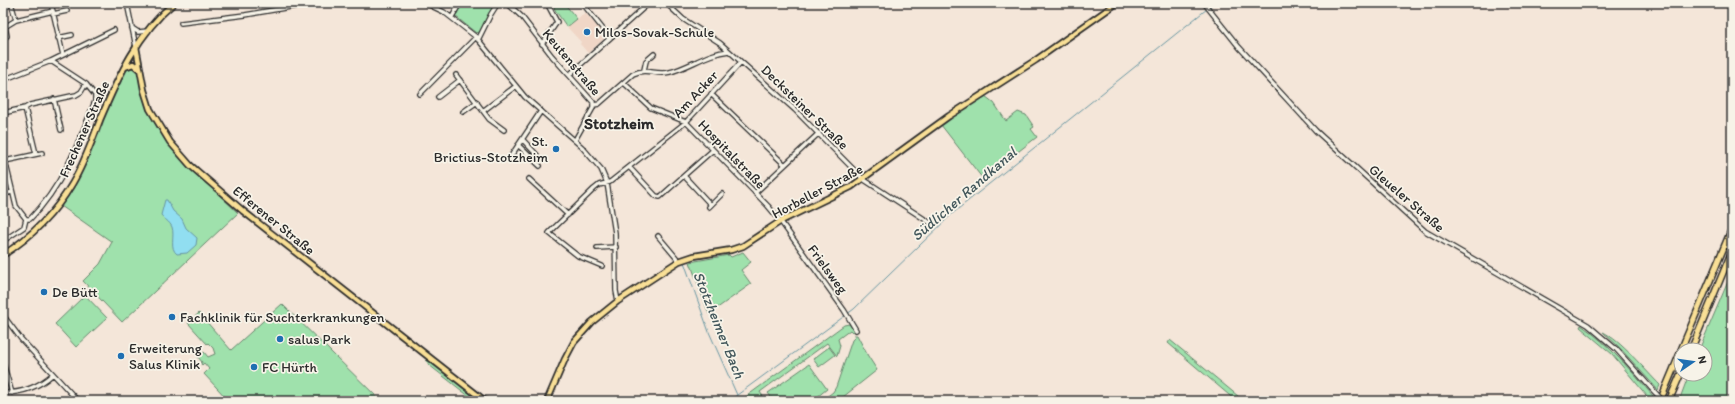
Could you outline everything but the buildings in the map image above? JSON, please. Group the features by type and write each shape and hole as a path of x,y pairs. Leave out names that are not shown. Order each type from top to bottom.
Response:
{"highway":[{"path":"1684,342 1732,228"},
{"path":"1694,342 1732,251"},
{"path":"1660,401 1673,369"},
{"path":"1669,401 1677,382"}],"main road":[{"name":"Frechener Straße","path":"4,254 40,226 66,195 80,170 110,95 124,68 136,47 148,31 174,3"},
{"name":"Horbeller Straße","path":"547,401 574,342 592,322 618,302 679,261 694,256 736,248 750,242 781,221 838,195 863,180 949,116 1036,60 1117,3"},
{"name":"Efferener Straße","path":"136,47 144,90 156,120 170,142 190,164 243,211 485,401"},
{"path":"124,68 133,64 140,70"}],"street":[{"path":"11,3 16,20"},
{"path":"51,3 63,55"},
{"name":"Efferener Straße","path":"127,3 136,47"},
{"path":"181,23 245,15 296,6 302,3"},
{"path":"426,3 438,8 452,17 477,38 516,86 595,160 607,183 616,247 616,291 618,302"},
{"path":"452,17 460,3"},
{"path":"420,94 477,38 490,14 498,3"},
{"name":"Keutenstraße","path":"507,3 522,18 542,44 593,102 594,105 575,140"},
{"path":"542,44 557,22 549,3"},
{"path":"569,75 649,3"},
{"name":"Decksteiner Straße","path":"666,3 683,20 720,43 795,110 863,180 932,224"},
{"path":"584,4 610,38"},
{"name":"Gleueler Straße","path":"1205,4 1239,47 1326,141 1425,231 1588,325 1616,349 1663,401"},
{"path":"8,36 4,28 16,20 67,11"},
{"path":"132,28 138,32 148,31"},
{"path":"3,80 51,61 114,30"},
{"path":"58,38 72,35"},
{"path":"716,53 720,43"},
{"path":"594,105 599,104 633,74 644,70 657,73 670,72 716,53 729,51"},
{"path":"644,70 646,61 654,54"},
{"path":"26,219 30,219 51,194 75,151 95,101 95,94 86,84 51,61"},
{"name":"Am Acker","path":"602,266 578,256 549,233 594,189 607,183 630,168 686,122 741,62"},
{"path":"456,75 489,119 504,130"},
{"path":"438,97 460,80"},
{"name":"Hospitalstraße","path":"624,83 651,108 686,122 781,221"},
{"path":"3,113 54,99 76,95 81,92 86,84"},
{"path":"483,111 516,86"},
{"path":"711,94 785,165"},
{"path":"54,99 61,130"},
{"path":"463,112 477,102"},
{"path":"25,108 36,154"},
{"path":"511,156 541,111"},
{"path":"755,193 819,133"},
{"path":"523,140 538,155 534,160"},
{"path":"518,145 540,166"},
{"path":"630,168 658,197 663,196 713,150"},
{"path":"3,152 5,167 17,208 26,219"},
{"path":"5,162 42,153"},
{"path":"685,177 710,206 722,194"},
{"path":"529,179 568,215"},
{"path":"3,194 12,192"},
{"path":"3,241 24,227 26,219"},
{"name":"Frielsweg","path":"781,221 844,310 856,330"},
{"path":"658,236 679,261"},
{"path":"597,248 616,247"},
{"path":"3,315 21,339 78,401"},
{"path":"3,363 12,393"},
{"path":"3,393 20,392 38,386 53,374"},
{"path":"152,401 160,400"}],"shaded area":[{"name":"Milos-Sovak-Schule","path":"586,12 586,14 605,36 605,38 588,53 580,44 581,42 567,27"}],"green space":[{"path":"462,3 495,3 480,32 476,33 455,16"},
{"path":"553,3 564,3 577,19 567,27 555,10"},
{"path":"132,66 137,70 149,111 165,139 183,160 238,213 122,322 83,281 100,264 112,242 61,206 84,166 114,91 125,70"},
{"path":"985,96 994,103 1006,121 1018,112 1026,115 1034,127 1031,129 1037,137 983,179 941,125"},
{"path":"743,252 751,262 741,270 751,284 709,314 690,262 729,255 731,257"},
{"path":"1732,272 1732,401 1679,401 1686,382 1713,382 1713,342 1702,342"},
{"path":"85,295 107,318 76,347 55,324"},
{"name":"salus Park","path":"282,304 381,401 229,401 204,374 209,369 204,363 202,365 201,364 202,362 198,357 204,352 208,357 215,354 213,348 208,343 207,344 188,323 199,313 231,350"},
{"path":"849,324 854,330 852,332 850,330 838,339 840,346 837,356 827,343 760,392 766,401 740,401 844,325"},
{"path":"1581,325 1620,359 1654,397 1652,401 1649,401 1647,396 1612,354 1580,327"},
{"path":"1603,332 1625,349 1660,385 1658,390 1619,347"},
{"path":"854,335 857,335 877,370 838,401 821,401 833,392 836,387 852,340 855,337"},
{"path":"1170,340 1244,401 1236,401 1168,343"},
{"path":"829,347 835,355 819,367 813,359"},
{"path":"426,360 437,365 481,401 475,401 429,365"},
{"path":"809,364 827,389 812,401 774,401 768,393"}],"water":[{"path":"165,200 167,200 173,211 182,219 186,228 197,238 196,245 187,253 177,254 173,249 172,227 170,223 161,215"}],"waterway":[{"name":"Südlicher Randkanal","path":"1210,7 1213,3"},
{"name":"Südlicher Randkanal","path":"729,401 854,309 953,213 1207,9"},
{"name":"Stotzheimer Bach","path":"684,262 709,332 737,395"}],"place":[{"name":"Milos-Sovak-Schule","path":"587,32"},
{"name":"St. Brictius-Stotzheim","path":"556,149"},
{"name":"De Bütt","path":"44,292"},
{"name":"Fachklinik für Suchterkrankungen","path":"172,317"},
{"name":"salus Park","path":"280,339"},
{"name":"Erweiterung Salus Klinik","path":"121,356"},
{"name":"FC Hürth","path":"254,367"}],"district":[{"name":"Stotzheim","path":"619,123"}]}
